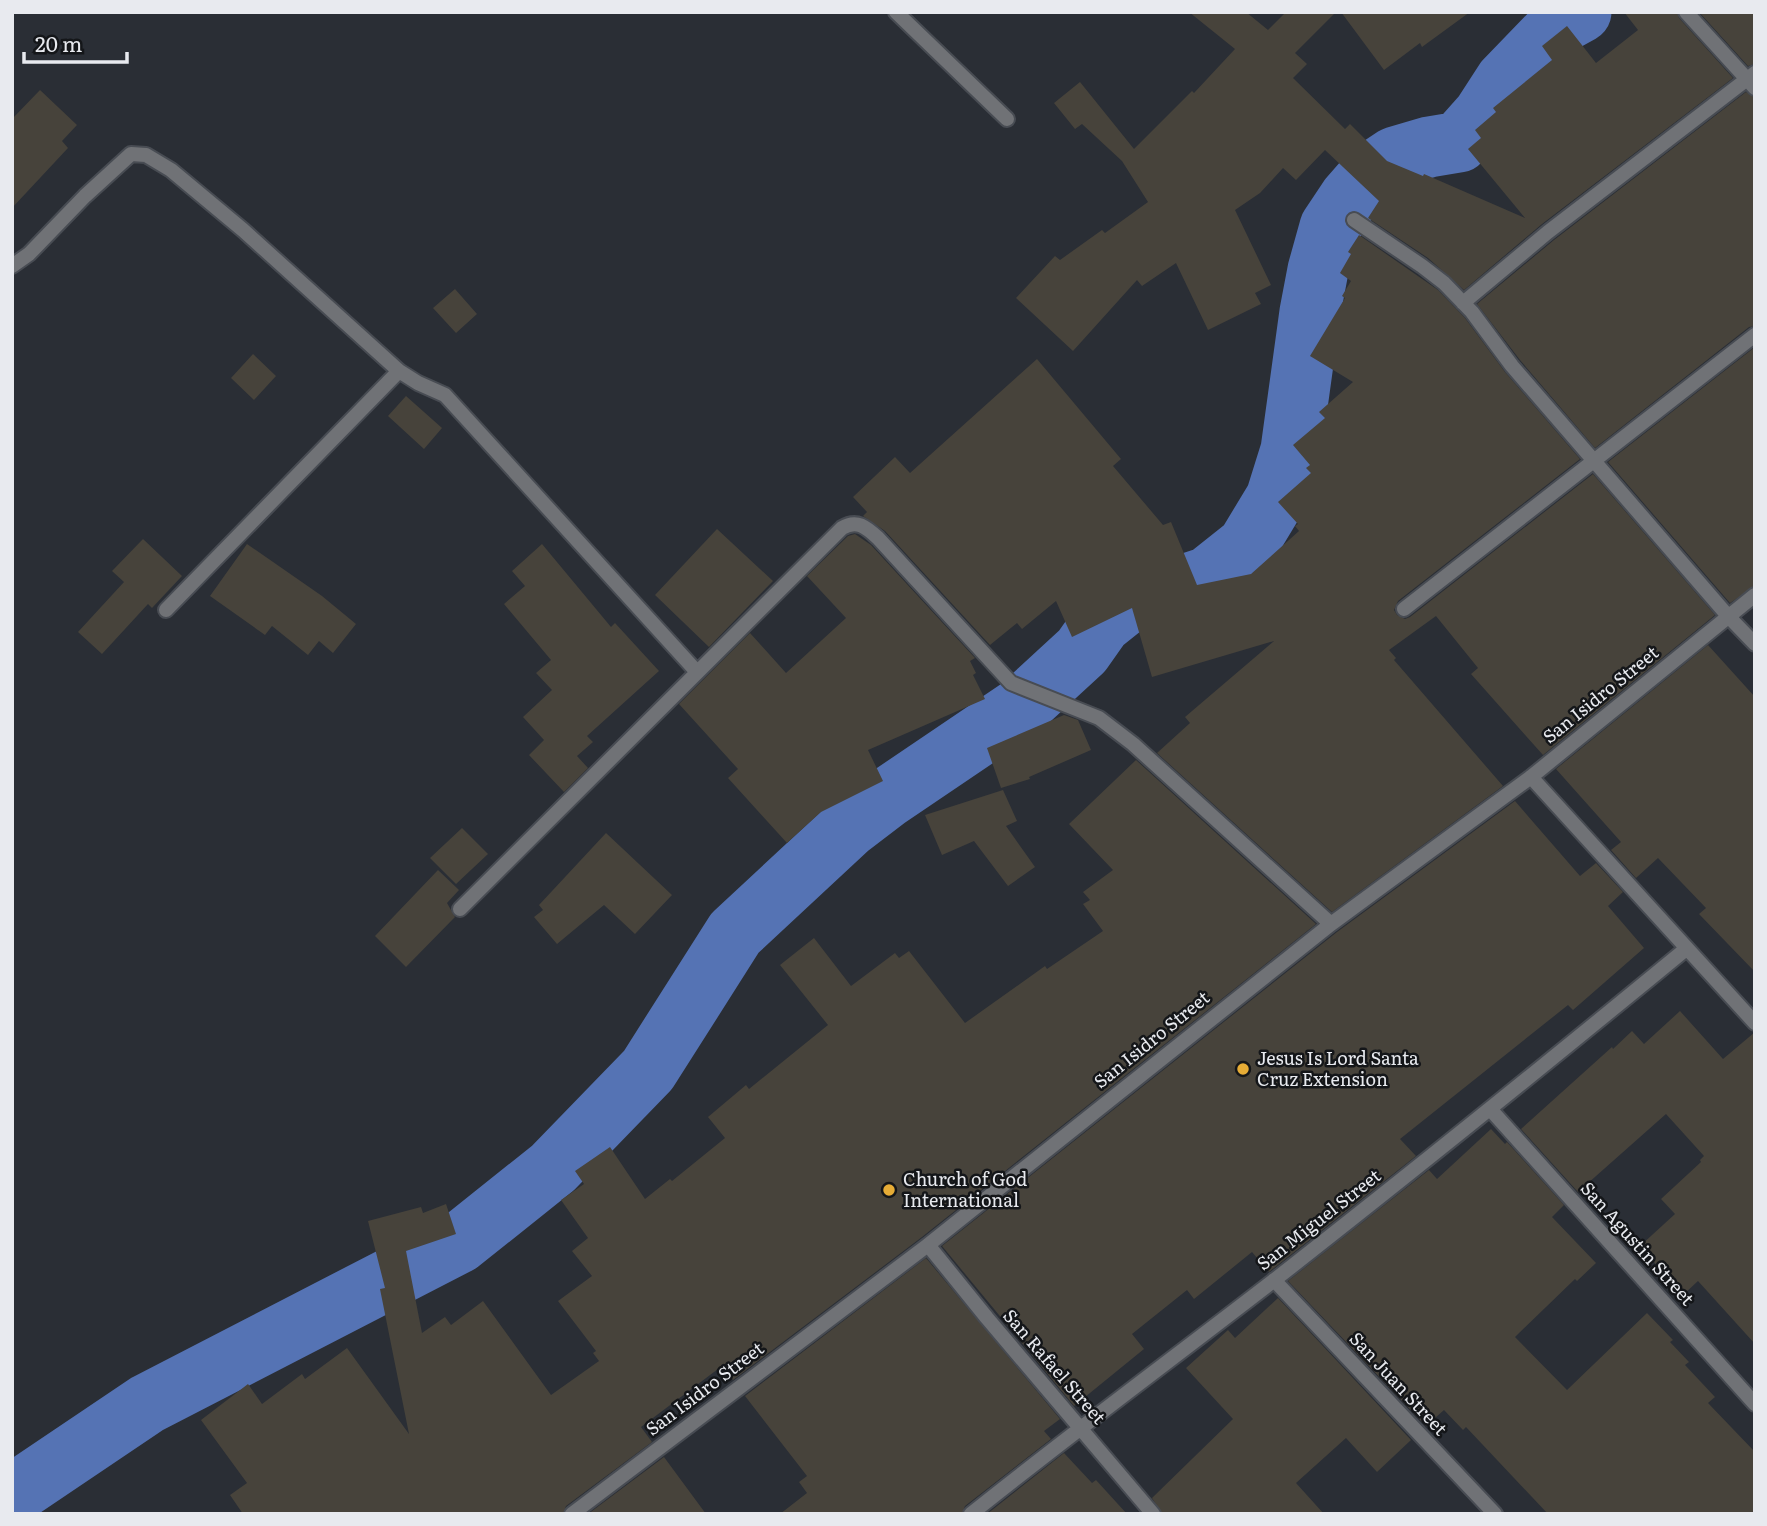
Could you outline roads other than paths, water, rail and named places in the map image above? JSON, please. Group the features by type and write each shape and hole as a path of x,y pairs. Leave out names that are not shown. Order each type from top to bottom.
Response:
{"street":[{"path":"896,12 1007,119"},
{"path":"1463,303 1548,232 1752,80 1686,12"},
{"path":"12,265 29,254 85,196 131,154 146,155 171,170 243,230 399,371 446,395 697,672"},
{"path":"1354,220 1422,265 1472,312 1513,366 1755,644"},
{"path":"1404,609 1755,335"},
{"path":"166,610 399,371"},
{"path":"460,909 842,528 859,523 878,537 1011,682 1099,718 1133,744 1331,924"},
{"name":"San Isidro Street","path":"572,1514 928,1245 1331,924 1531,778 1755,596"},
{"path":"1531,778 1755,1023"},
{"name":"San Miguel Street","path":"971,1514 1080,1426 1274,1280 1492,1110 1686,949"},
{"name":"San Agustin Street","path":"1492,1110 1755,1404"},
{"name":"San Rafael Street","path":"928,1245 1153,1514"},
{"name":"San Juan Street","path":"1274,1280 1494,1514"}],"waterway":[{"path":"12,1495 147,1404 459,1243 553,1168 648,1070 735,933 849,827 1020,708 1082,651 1101,624 1126,604 1208,577 1247,546 1276,498 1291,450 1310,312 1330,227 1350,197 1371,173 1395,157 1459,142 1483,115 1505,81 1561,23 1581,12"}],"place":[{"name":"Jesus Is Lord Santa Cruz Extension","path":"1243,1069"},
{"name":"Church of God International","path":"889,1190"}]}
